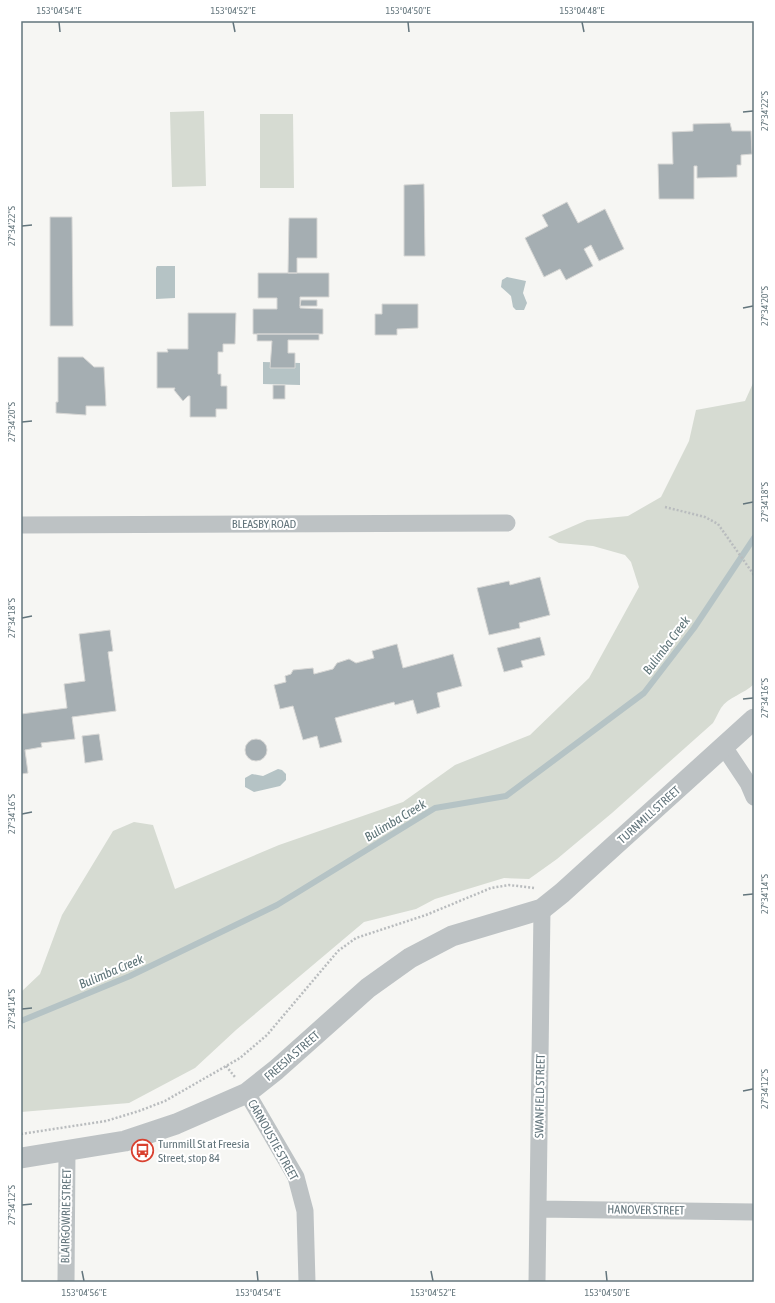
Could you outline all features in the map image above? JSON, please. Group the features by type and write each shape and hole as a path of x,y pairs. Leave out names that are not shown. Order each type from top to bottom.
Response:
{"street":[{"name":"BLEASBY ROAD","path":"21,525 507,523"},
{"name":"TURNMILL STREET","path":"542,909 754,720"},
{"path":"724,747 748,783 754,797"},
{"name":"FREESIA STREET","path":"21,1158 125,1140 169,1127 247,1093 276,1070 368,988 410,958 452,936 542,909"},
{"name":"SWANFIELD STREET","path":"537,1282 542,909"},
{"name":"CARNOUSTIE STREET","path":"247,1093 296,1177 305,1211 307,1282"},
{"name":"BLAIRGOWRIE STREET","path":"66,1282 67,1150"},
{"name":"HANOVER STREET","path":"538,1209 754,1212"}],"path":[{"path":"665,507 705,517 718,524 754,575"}],"shaded area":[{"path":"204,111 206,186 172,187 170,112"},
{"path":"260,114 293,114 294,188 260,188"},
{"path":"157,266 175,266 175,298 156,299"},
{"path":"507,277 526,281 523,293 527,303 524,310 516,310 513,307 511,296 501,287 502,280"},
{"path":"263,362 300,363 300,385 263,384"},
{"path":"754,381 754,684 724,704 713,723 612,813 557,859 529,879 504,878 435,899 416,909 364,922 236,1030 195,1068 129,1103 21,1112 21,992 40,974 62,915 113,831 134,822 153,825 175,889 279,845 403,802 455,765 530,735 589,678 639,587 631,562 625,555 593,546 559,543 548,537 587,520 628,516 661,497 689,441 696,410 745,401"},
{"path":"278,769 282,770 286,774 286,780 280,786 254,792 245,787 245,778 252,774 263,776"}],"building":[{"path":"730,123 732,131 751,131 752,154 741,155 741,165 737,165 737,177 697,178 697,166 694,166 694,199 659,199 658,164 673,164 672,132 693,131 693,124"},
{"path":"424,184 425,256 404,256 404,185"},
{"path":"567,202 578,223 605,209 624,249 599,261 591,245 584,249 593,266 566,280 560,269 544,277 525,238 548,226 542,215"},
{"path":"50,217 72,217 73,326 50,326"},
{"path":"289,218 317,218 317,258 297,258 297,273 288,273"},
{"path":"258,273 329,273 329,297 300,297 300,308 323,309 323,334 253,334 253,309 277,309 277,298 258,298"},
{"path":"301,300 317,300 317,306 300,306"},
{"path":"382,304 418,304 418,328 397,329 397,335 375,335 375,314 382,314"},
{"path":"188,313 236,313 235,344 223,344 223,352 218,352 218,374 221,374 221,386 227,386 227,409 216,409 216,417 190,417 190,396 183,401 174,390 175,388 157,388 157,352 168,352 167,349 188,349"},
{"path":"257,334 319,334 319,340 288,340 288,353 295,353 295,368 270,368 272,341 257,341"},
{"path":"58,357 83,357 94,367 104,367 106,406 86,406 86,415 56,413 56,402 58,402"},
{"path":"273,385 285,385 285,399 273,399"},
{"path":"540,577 550,615 519,623 520,628 489,635 477,588 509,581 510,585"},
{"path":"110,630 113,651 108,652 116,711 72,717 75,739 41,743 42,747 25,750 28,773 21,774 21,714 67,708 64,684 85,681 79,634"},
{"path":"540,637 545,655 521,661 523,667 504,672 497,648"},
{"path":"397,644 403,668 453,654 462,686 437,693 440,707 417,714 413,700 395,705 394,702 335,718 342,742 320,748 317,736 303,740 293,706 280,709 274,685 286,682 285,676 291,674 293,670 313,668 314,674 333,669 337,663 349,659 356,663 374,658 372,651"},
{"path":"99,734 103,760 85,763 82,736"},
{"path":"256,739 264,742 267,750 264,758 256,761 248,758 245,750 248,742"}],"waterway":[{"name":"Bulimba Creek","path":"21,1021 130,976 277,905 435,808 506,796 644,693 694,628 754,538"}],"place":[{"name":"Turnmill St at Freesia Street, stop 84","path":"142,1151"}]}
